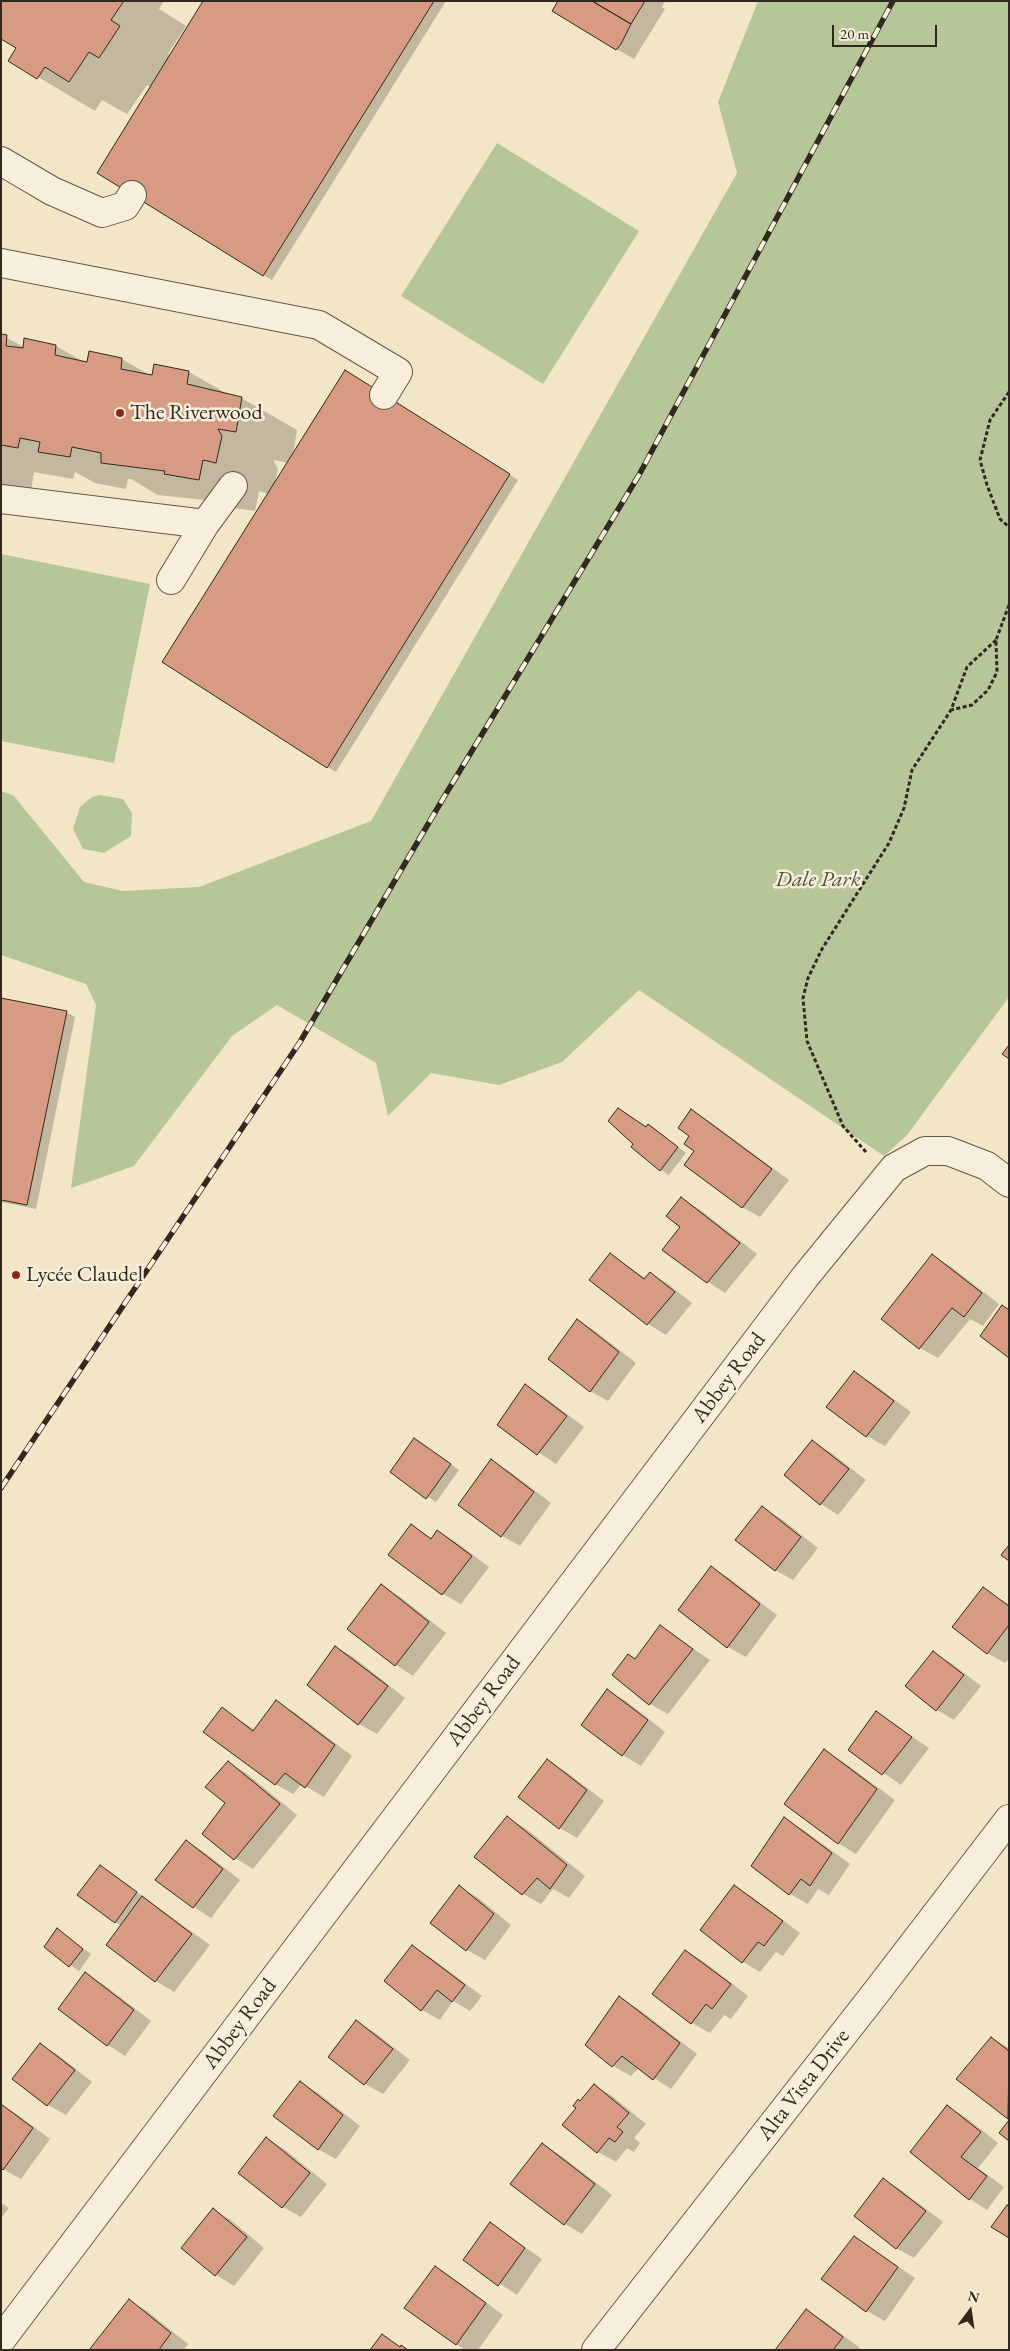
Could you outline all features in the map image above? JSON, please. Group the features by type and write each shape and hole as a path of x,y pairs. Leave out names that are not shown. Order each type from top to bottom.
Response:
{"street":[{"path":"1,161 52,191 102,213 124,206 132,195"},
{"path":"1,263 319,325 398,372 384,395"},
{"path":"171,580 205,524 233,486"},
{"path":"1,499 205,524"},
{"name":"Abbey Road","path":"1,2340 805,1277 894,1168 925,1150 948,1151 987,1166 1009,1183"},
{"name":"Alta Vista Drive","path":"596,2350 878,1990 1009,1819"}],"path":[{"path":"1009,392 990,420 980,460 1000,519 1009,527"},
{"path":"952,710 972,705 988,690 997,672 996,640 1009,605"},
{"path":"894,1168 870,1156 843,1126 807,1041 803,998 808,978 822,949 889,843 904,808 912,770 952,710 967,667 996,640"}],"green space":[{"name":"Dale Park","path":"758,1 1009,1 1009,997 907,1135 884,1156 639,990 562,1062 499,1085 431,1073 388,1116 376,1063 277,1005 232,1036 134,1166 71,1188 96,1005 86,984 1,955 1,791 14,796 84,882 123,891 199,887 371,821 737,173 718,102"},
{"path":"497,143 639,231 543,384 401,296"},
{"path":"1,554 150,584 114,763 1,741"},
{"path":"100,795 123,799 132,813 131,836 104,853 83,849 73,829 80,807 92,797"}],"building":[{"path":"1,1 124,1 111,20 120,26 99,58 89,52 69,82 45,67 37,79 8,61 16,48 1,39"},
{"path":"203,1 434,1 263,276 97,173"},
{"path":"558,1 592,1 631,24 616,50 552,11"},
{"path":"592,1 645,1 631,24"},
{"name":"The Riverwood","path":"1,334 7,335 6,346 23,348 24,338 56,345 55,355 87,362 89,351 122,358 121,369 152,375 154,364 189,371 187,384 242,397 236,432 218,429 222,436 216,463 203,460 199,480 164,474 165,471 101,463 101,453 72,447 70,457 38,452 40,442 20,438 18,448 1,445"},
{"path":"345,370 510,474 327,768 162,662"},
{"path":"1,998 67,1011 27,1205 1,1200"},
{"path":"1009,1045 1009,1059 1002,1054"},
{"path":"618,1108 646,1127 648,1124 678,1147 660,1171 631,1147 633,1144 608,1121"},
{"path":"691,1109 772,1169 742,1208 684,1165 694,1151 684,1144 689,1136 678,1128"},
{"path":"681,1197 740,1243 707,1283 662,1250 680,1227 666,1216"},
{"path":"610,1253 644,1279 650,1272 675,1292 647,1325 589,1280"},
{"path":"932,1254 982,1293 964,1317 952,1308 919,1349 881,1319"},
{"path":"1002,1305 1009,1310 1009,1358 980,1336"},
{"path":"577,1319 619,1352 590,1392 548,1359"},
{"path":"854,1371 894,1401 866,1437 826,1407"},
{"path":"525,1384 567,1416 537,1455 497,1425"},
{"path":"414,1438 451,1464 426,1499 390,1472"},
{"path":"812,1440 849,1469 820,1505 784,1475"},
{"path":"491,1459 534,1492 501,1537 458,1505"},
{"path":"762,1506 801,1537 775,1571 735,1540"},
{"path":"411,1524 431,1539 437,1530 472,1556 442,1595 388,1555"},
{"path":"1009,1545 1009,1561 1001,1555"},
{"path":"711,1566 760,1604 727,1648 678,1610"},
{"path":"381,1584 429,1622 395,1666 347,1629"},
{"path":"983,1587 1009,1606 1009,1625 987,1654 952,1627"},
{"path":"660,1625 693,1649 649,1705 612,1675 628,1654 635,1659"},
{"path":"335,1646 388,1686 358,1725 307,1685"},
{"path":"933,1651 964,1675 936,1711 905,1686"},
{"path":"607,1689 648,1720 622,1756 581,1725"},
{"path":"276,1700 335,1745 305,1788 285,1773 275,1785 203,1732 222,1707 253,1731"},
{"path":"876,1711 912,1737 882,1775 848,1750"},
{"path":"824,1749 877,1789 838,1844 784,1804"},
{"path":"547,1759 587,1790 559,1829 518,1797"},
{"path":"228,1761 280,1804 234,1860 202,1834 225,1803 205,1787"},
{"path":"507,1816 567,1865 550,1889 537,1878 522,1895 474,1857"},
{"path":"784,1817 832,1853 810,1886 801,1879 789,1895 751,1866"},
{"path":"186,1840 223,1869 193,1908 155,1880"},
{"path":"100,1865 137,1892 115,1923 77,1895"},
{"path":"459,1885 494,1914 466,1951 430,1923"},
{"path":"734,1885 783,1921 764,1946 758,1942 742,1963 700,1930"},
{"path":"142,1896 192,1934 155,1982 106,1945"},
{"path":"57,1928 83,1949 69,1967 44,1947"},
{"path":"412,1945 465,1985 452,2002 437,1990 421,2011 384,1981"},
{"path":"685,1950 731,1984 712,2009 706,2004 691,2024 652,1994"},
{"path":"85,1972 134,2010 107,2046 58,2009"},
{"path":"619,1996 680,2043 653,2080 622,2056 612,2067 585,2045"},
{"path":"356,2020 393,2049 364,2085 328,2057"},
{"path":"991,2037 1009,2051 1008,2119 956,2079"},
{"path":"40,2043 75,2070 47,2106 12,2079"},
{"path":"300,2081 343,2115 318,2150 273,2116"},
{"path":"594,2084 629,2113 617,2127 623,2132 615,2142 609,2138 597,2153 562,2125 576,2108 573,2106 578,2099 580,2101"},
{"path":"1,2104 33,2128 3,2170 1,2168"},
{"path":"947,2105 981,2132 961,2157 987,2176 969,2200 910,2152"},
{"path":"1009,2120 1009,2141 999,2133"},
{"path":"266,2137 310,2173 282,2208 238,2173"},
{"path":"542,2143 595,2184 564,2225 510,2184"},
{"path":"883,2178 926,2211 896,2249 854,2216"},
{"path":"1007,2205 1009,2206 1009,2238 991,2227"},
{"path":"213,2208 247,2237 215,2276 181,2248"},
{"path":"490,2222 525,2248 498,2286 463,2260"},
{"path":"854,2236 898,2267 866,2312 821,2279"},
{"path":"435,2266 486,2303 456,2345 404,2308"},
{"path":"129,2299 171,2333 159,2350 89,2350"},
{"path":"806,2309 843,2337 833,2350 775,2350"},
{"path":"382,2334 400,2347 401,2345 408,2350 370,2350"}],"railway":[{"path":"1,1488 300,1042 444,797 639,475 893,1"}],"place":[{"name":"The Riverwood","path":"120,413"},
{"name":"Lycée Claudel","path":"16,1275"}]}
